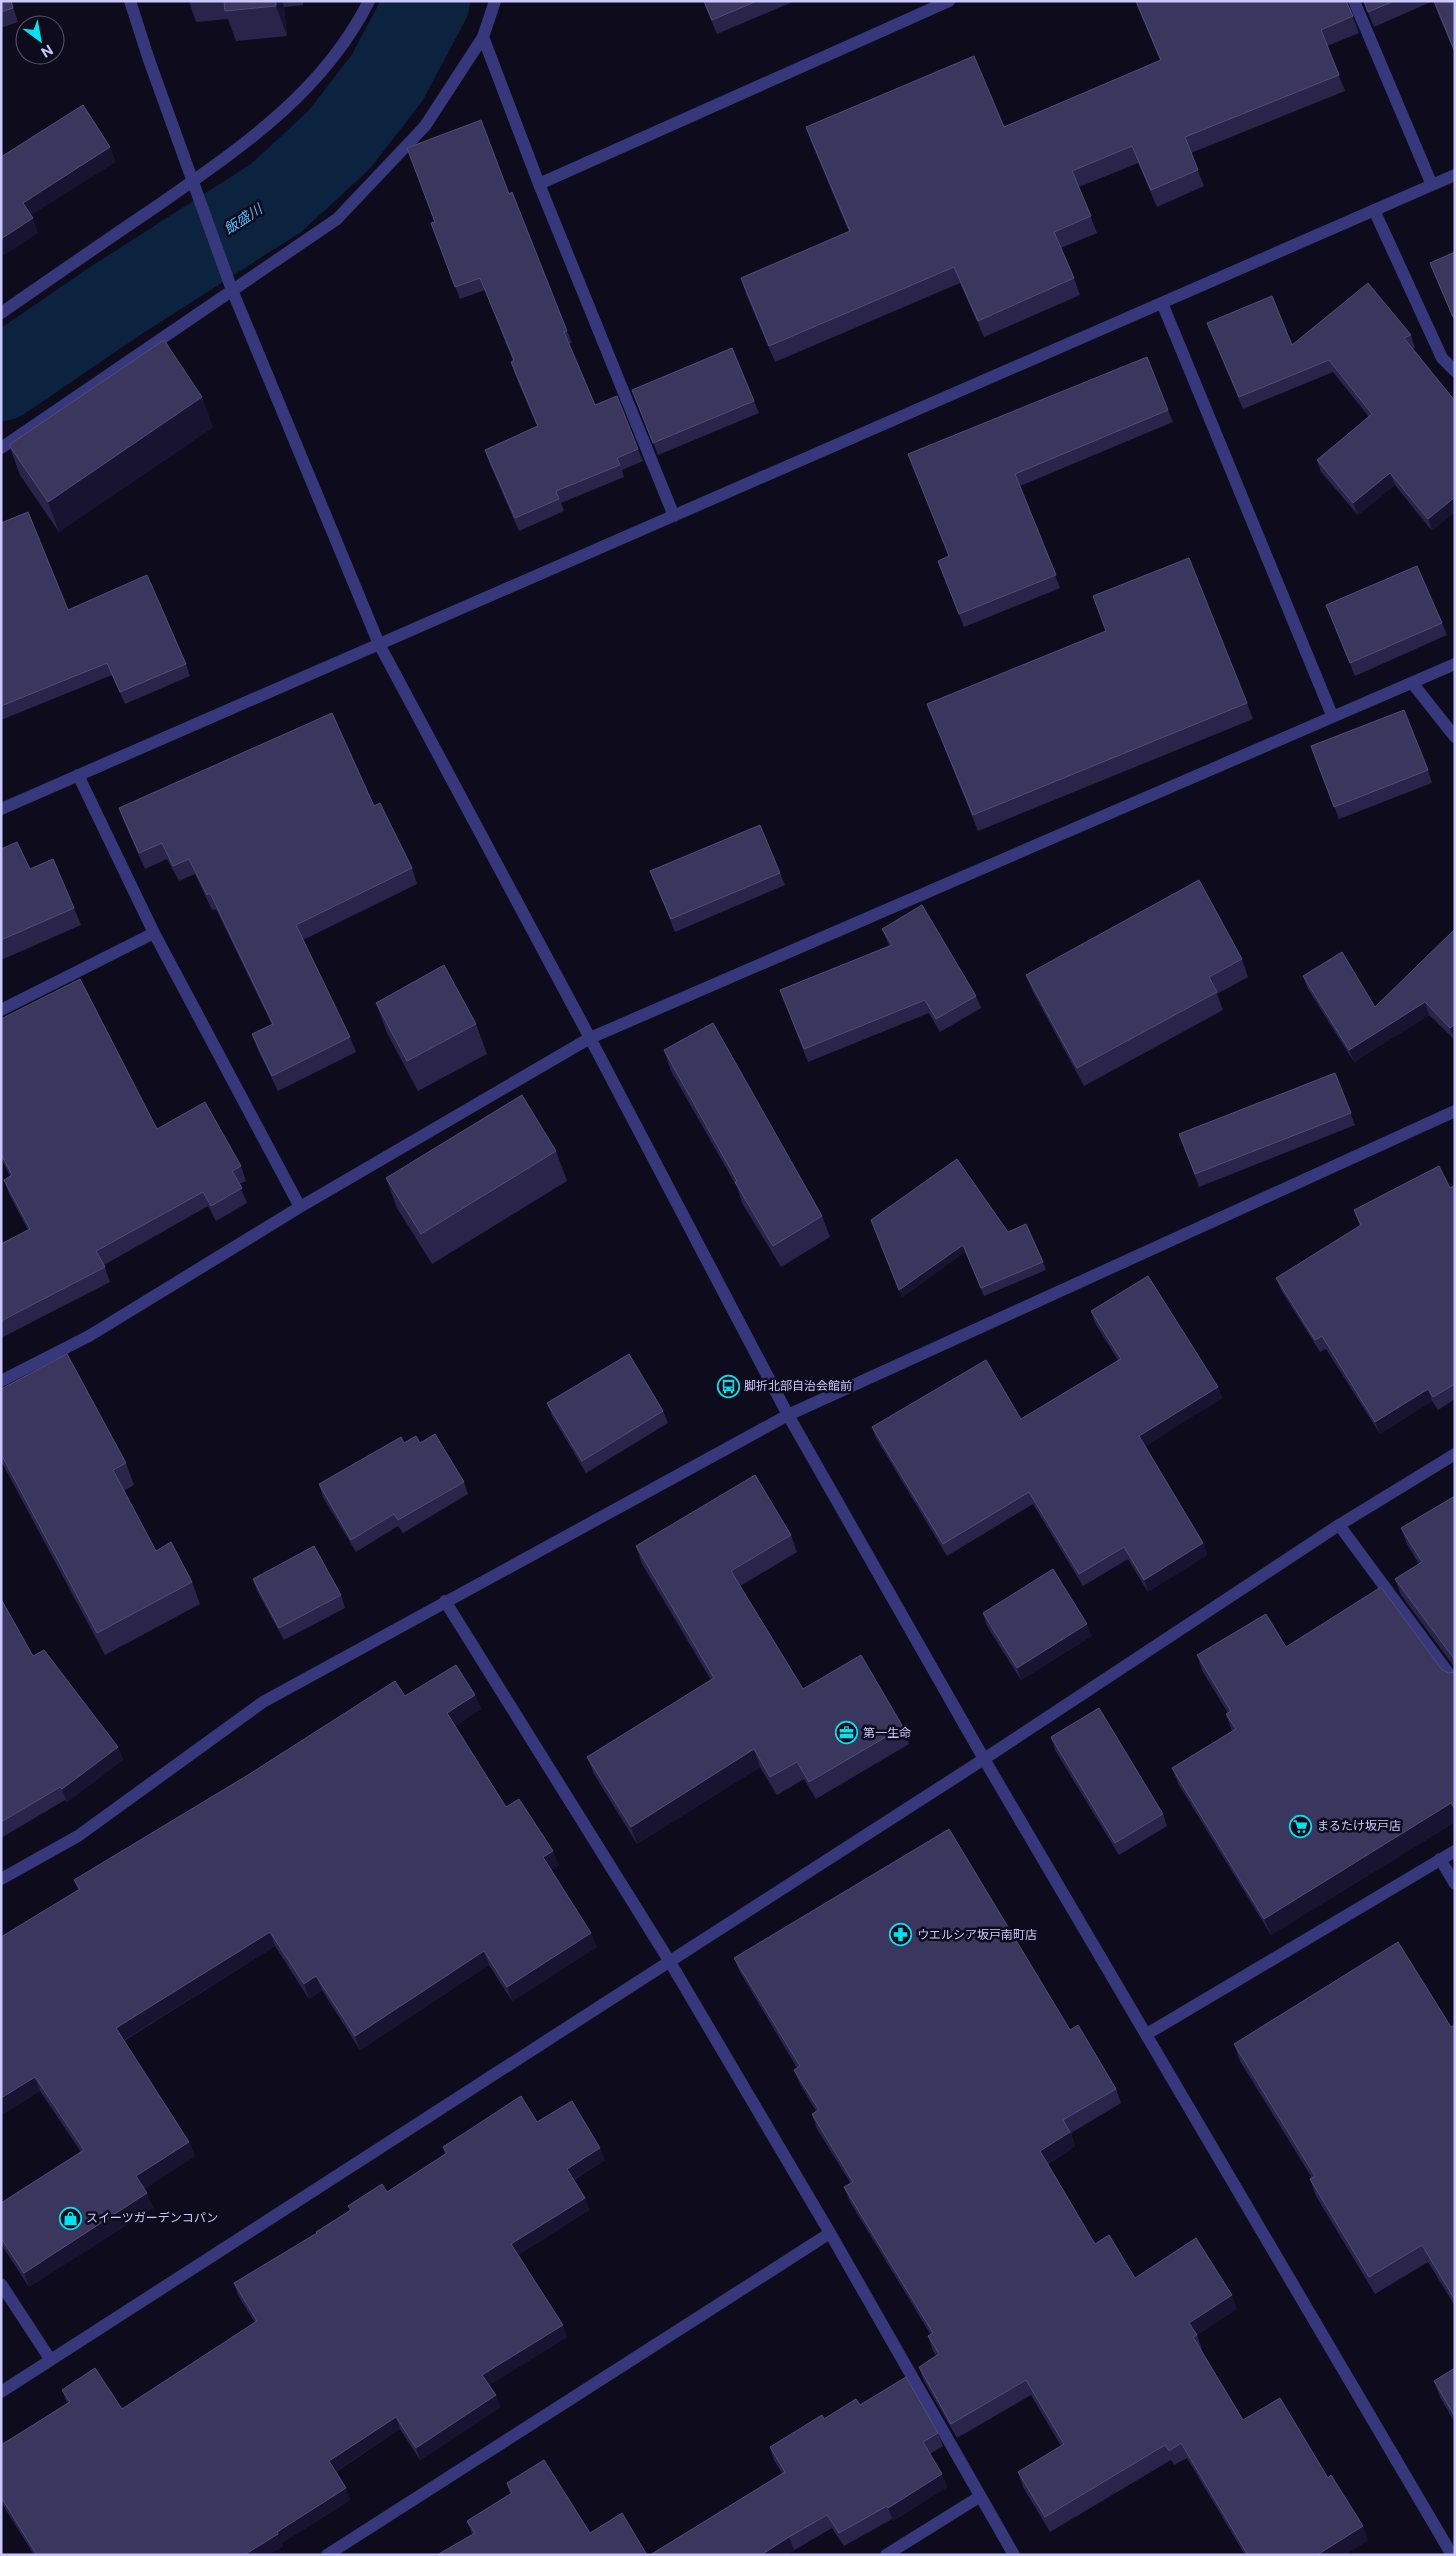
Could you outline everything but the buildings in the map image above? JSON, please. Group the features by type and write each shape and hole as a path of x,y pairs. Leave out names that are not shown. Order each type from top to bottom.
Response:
{"street":[{"path":"130,1 232,290 379,644 590,1038 788,1415 984,1759 1452,2555"},
{"path":"1,313 258,134 314,83 360,18 369,1"},
{"path":"1,448 337,219 425,126 483,37 495,1"},
{"path":"538,184 949,1"},
{"path":"1354,1 1432,185"},
{"path":"483,37 538,184 674,516"},
{"path":"1,809 1455,175"},
{"path":"1374,210 1442,358 1455,371"},
{"path":"1162,303 1332,716"},
{"path":"1,1381 89,1336 300,1207 590,1038 1332,716 1413,684 1455,664"},
{"path":"1413,684 1455,737"},
{"path":"78,775 154,933 300,1207"},
{"path":"1,1010 154,933"},
{"path":"1,1879 78,1836 263,1702 788,1415 1455,1111"},
{"path":"1,2392 984,1759 1339,1525 1455,1454"},
{"path":"1339,1525 1455,1682"},
{"path":"445,1601 670,1962 830,2233 979,2497 1014,2555"},
{"path":"1147,2034 1455,1851"},
{"path":"1440,1859 1455,1884"},
{"path":"327,2555 830,2233"},
{"path":"1,2284 50,2359"},
{"path":"886,2555 979,2497"}],"waterway":[{"name":"飯盛川","path":"1,379 115,301 276,198 339,140 387,78 428,1"}],"place":[{"name":"脚折北部自治会館前","path":"728,1386"},
{"name":"第一生命","path":"847,1733"},
{"name":"まるたけ坂戸店","path":"1301,1826"},
{"name":"ウエルシア坂戸南町店","path":"901,1935"},
{"name":"スイーツガーデンコパン","path":"70,2218"}]}
